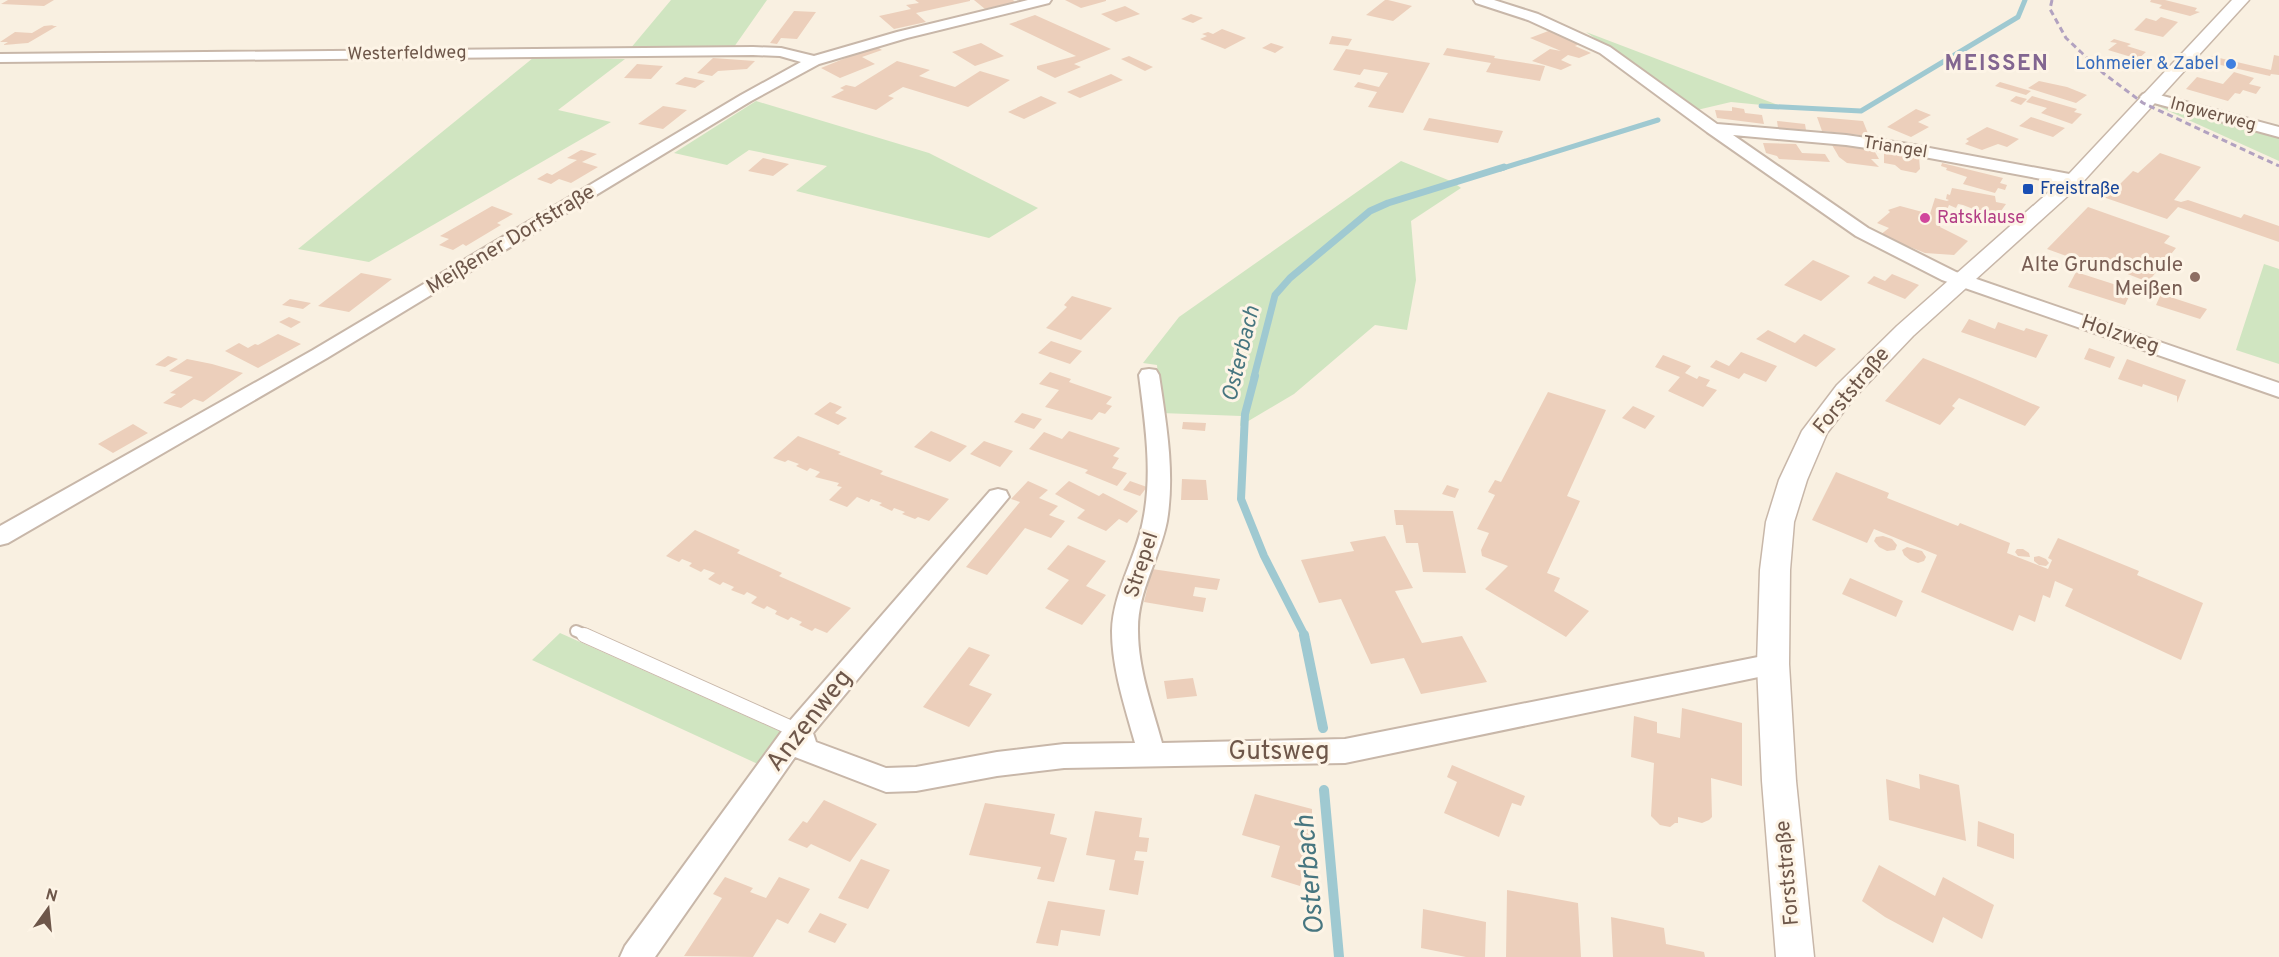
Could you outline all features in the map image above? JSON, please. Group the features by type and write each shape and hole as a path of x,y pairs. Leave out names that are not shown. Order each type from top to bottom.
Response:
{"street":[{"name":"Meißener Dorfstraße","path":"0,537 320,354 746,98 814,61 902,35 1044,0"},
{"path":"1481,0 1533,16 1605,50 1713,129 1862,232 1932,268 1961,280"},
{"name":"Forststraße","path":"1795,957 1779,780 1773,664 1775,570 1780,522 1793,480 1815,431 1846,391 1905,331 2074,180 2148,97 2241,0"},
{"name":"Westerfeldweg","path":"0,58 753,51 781,52 814,61"},
{"name":"Ingwerweg","path":"2148,97 2279,132"},
{"name":"Triangel","path":"1713,129 1877,145 2074,180"},
{"name":"Holzweg","path":"1961,280 2279,390"},
{"name":"Strepel","path":"1149,375 1160,458 1160,488 1155,524 1133,588 1125,631 1131,676 1151,753"},
{"name":"Anzenweg","path":"636,957 798,731 998,497"},
{"name":"Gutsweg","path":"798,731 805,750 886,780 916,779 997,764 1064,756 1345,751 1773,664"}],"lane":[{"path":"576,631 798,731"}],"green space":[{"path":"671,0 767,0 734,47 630,49"},
{"path":"1586,32 1783,107 1731,102 1697,110"},
{"path":"533,58 625,59 558,110 611,122 369,262 298,249"},
{"path":"756,101 929,153 1038,208 989,238 796,191 827,166 749,150 727,165 674,153"},
{"path":"2153,104 2279,135 2279,161"},
{"path":"1401,161 1453,182 1461,188 1411,221 1416,280 1407,330 1375,325 1294,394 1240,426 1241,416 1161,413 1157,365 1143,363 1179,317"},
{"path":"2264,264 2279,269 2279,364 2236,350"},
{"path":"560,633 786,734 760,765 532,660"}],"building":[{"path":"8,0 54,0 44,6 1,4"},
{"path":"915,0 970,1 916,13 926,22 894,29 879,16 911,9 906,5 919,3"},
{"path":"974,0 1013,0 1015,2 985,9"},
{"path":"1065,0 1106,0 1106,1 1081,8"},
{"path":"1385,0 1412,6 1393,21 1366,15"},
{"path":"2151,0 2165,0 2197,8 2195,11 2200,12 2190,16 2159,8 2162,5 2150,2"},
{"path":"1125,6 1140,14 1116,22 1101,14"},
{"path":"794,11 816,12 797,39 781,38 777,44 770,43"},
{"path":"1191,14 1203,18 1193,23 1181,19"},
{"path":"1035,15 1111,49 1074,64 1081,67 1055,78 1037,69 1037,66 1076,56 1009,24"},
{"path":"2161,17 2178,22 2163,37 2134,30 2146,18 2156,21"},
{"path":"54,25 52,26 57,26 28,43 3,45 8,42 0,42 15,32 32,33 44,26"},
{"path":"1222,29 1246,38 1225,49 1200,39 1207,36 1202,34 1208,32 1213,34"},
{"path":"1551,30 1582,43 1575,46 1591,53 1579,58 1568,55 1561,60 1572,65 1561,70 1532,61 1550,49 1561,51 1530,38"},
{"path":"1332,36 1352,39 1348,46 1329,44"},
{"path":"2114,39 2146,52 2138,59 2108,50 2117,43 2110,42"},
{"path":"981,43 1004,56 975,66 952,52"},
{"path":"1271,43 1284,47 1275,53 1262,48"},
{"path":"875,46 882,50 862,57 875,64 840,78 821,68"},
{"path":"1447,48 1545,66 1540,81 1486,72 1491,63 1443,55"},
{"path":"1346,49 1430,63 1403,113 1368,107 1377,92 1354,87 1358,82 1379,87 1388,73 1364,69 1360,75 1333,70"},
{"name":"Lohmeier & Zabel","path":"2274,55 2279,56 2279,75 2271,74 2270,76 2207,62 2211,56 2271,70"},
{"path":"1129,56 1153,67 1145,71 1121,59"},
{"path":"713,58 755,61 747,69 718,71 712,76 697,73"},
{"path":"2105,59 2122,64 2115,69 2098,63"},
{"path":"897,61 930,70 919,76 955,87 980,71 1010,80 968,107 903,87 888,96 894,98 876,110 831,97 844,90 840,88 846,85 855,87"},
{"path":"637,64 663,66 651,79 624,78"},
{"path":"2234,72 2254,78 2249,84 2261,87 2256,94 2243,90 2240,94 2235,93 2228,101 2186,89 2197,77 2223,84"},
{"path":"1111,74 1123,80 1080,98 1067,92"},
{"path":"685,77 705,81 695,88 675,84"},
{"path":"2039,81 2067,87 2087,95 2076,103 2028,88"},
{"path":"2000,82 2031,91 2026,95 1995,86"},
{"path":"1041,96 1057,103 1024,119 1008,112"},
{"path":"2016,96 2027,99 2021,105 2010,101"},
{"path":"2032,96 2077,109 2074,112 2082,114 2072,124 2041,113 2047,108 2026,102"},
{"path":"663,106 687,110 663,129 638,124"},
{"path":"1732,107 1744,109 1745,113 1762,115 1764,124 1717,118 1715,110 1732,111"},
{"path":"1916,109 1931,115 1918,122 1929,127 1911,137 1887,127"},
{"path":"1817,117 1863,121 1869,136 1822,131"},
{"path":"2031,117 2065,128 2053,137 2019,126"},
{"path":"1429,118 1503,131 1498,143 1423,130"},
{"path":"1777,121 1805,124 1806,130 1778,128"},
{"path":"1987,127 2019,139 2007,147 1998,144 1982,150 1965,144 1969,141 1966,139"},
{"path":"1763,143 1796,144 1802,153 1825,154 1830,162 1779,159 1777,156 1766,153"},
{"path":"1832,145 1872,147 1879,159 1871,159 1879,167 1847,163 1839,157"},
{"path":"581,150 597,154 582,162 598,167 571,183 559,179 551,184 537,179 547,173 552,175 577,160 567,158"},
{"path":"1884,151 1919,157 1920,169 1916,173 1884,163"},
{"path":"2160,153 2201,167 2174,200 2181,202 2188,200 2241,218 2244,214 2279,226 2279,242 2178,207 2167,219 2100,196 2111,184 2118,186 2133,171 2138,173"},
{"path":"763,158 789,164 773,176 748,171"},
{"path":"1942,163 2003,178 2000,183 2007,185 2005,190 1998,188 1995,193 1963,184 1967,177 1946,170 1947,168 1941,166"},
{"path":"1952,188 1995,196 1996,202 2006,204 1996,218 1963,205 1958,204 1956,208 1949,205 1940,227 1968,241 1954,255 1925,253 1880,235 1889,228 1877,223 1890,212 1888,210 1900,206 1930,214 1935,198 1949,200 1946,199 1947,194 1950,195"},
{"path":"492,206 513,214 497,223 501,225 466,246 463,244 453,250 439,245 449,239 440,236"},
{"path":"2088,207 2170,236 2164,243 2176,248 2148,282 2097,262 2094,266 2047,249"},
{"path":"1813,260 1850,276 1821,301 1784,285"},
{"path":"2076,272 2132,290 2125,305 2068,287"},
{"path":"361,273 392,279 349,312 318,306"},
{"path":"1892,274 1919,285 1905,299 1867,283 1874,276 1885,281"},
{"path":"2161,294 2207,309 2200,319 2156,305"},
{"path":"1072,296 1112,308 1081,340 1046,328 1067,307 1064,305"},
{"path":"290,299 311,303 303,309 282,305"},
{"path":"289,317 301,322 291,328 279,322"},
{"path":"1969,319 1995,329 1998,322 2024,331 2026,328 2048,335 2036,358 1961,332"},
{"path":"1768,330 1795,343 1804,334 1836,349 1816,367 1756,339"},
{"path":"278,334 301,344 258,368 225,351 239,343 248,348 255,344 258,345"},
{"path":"1051,341 1082,351 1070,364 1038,353"},
{"path":"2089,348 2115,357 2110,368 2084,359"},
{"path":"1741,352 1777,366 1766,382 1744,373 1739,379 1710,367 1716,360 1729,366"},
{"path":"1663,355 1691,366 1685,373 1697,379 1699,376 1710,380 1706,386 1717,390 1703,407 1668,391 1680,377 1655,367"},
{"path":"168,356 178,359 165,367 155,365"},
{"path":"1923,358 2040,407 2025,426 1959,398 1952,406 1955,408 1940,425 1885,401"},
{"path":"187,359 243,373 203,402 194,399 181,408 163,403 176,394 170,393 193,377 169,371"},
{"path":"2127,359 2186,380 2177,403 2177,396 2143,384 2142,387 2118,379"},
{"path":"1050,372 1071,379 1069,382 1112,397 1106,404 1112,406 1105,414 1099,412 1092,420 1045,407 1059,390 1039,384"},
{"path":"1548,392 1606,410 1567,496 1580,501 1547,573 1560,578 1554,591 1589,611 1566,637 1485,589 1508,566 1482,556 1481,550 1489,533 1477,529 1495,495 1488,492 1495,480 1501,482"},
{"path":"830,402 842,407 835,413 847,418 838,425 814,414"},
{"path":"1633,406 1655,416 1645,429 1622,418"},
{"path":"1022,413 1042,419 1034,429 1014,422"},
{"path":"1183,422 1206,423 1205,431 1182,429"},
{"path":"133,424 148,433 113,453 98,444"},
{"path":"931,431 967,446 950,462 914,447"},
{"path":"1069,431 1120,448 1113,456 1119,458 1112,468 1127,473 1117,486 1085,473 1088,470 1029,449 1044,432 1062,439"},
{"path":"798,436 883,471 880,474 949,499 929,521 918,517 915,519 894,508 892,511 879,505 882,503 871,499 869,502 857,497 847,507 829,500 842,487 837,486 839,483 815,477 820,472 810,468 807,471 796,466 799,464 773,458"},
{"path":"984,441 1013,451 1000,467 970,454"},
{"path":"1836,472 1889,493 1887,498 1958,526 1960,523 2010,543 2007,553 2048,569 2052,560 2048,558 2058,538 2139,571 2137,575 2203,603 2181,660 2065,606 2073,589 2055,581 2050,598 2043,595 2035,622 2019,615 2013,631 1921,592 1937,555 1874,529 1867,543 1812,520"},
{"path":"1182,479 1206,480 1208,500 1181,500"},
{"path":"1028,481 1048,490 1039,498 1058,506 1049,515 1065,521 1051,538 1025,528 987,575 966,567 1020,502 1011,499"},
{"path":"1069,481 1099,496 1103,493 1138,511 1127,523 1119,519 1106,531 1077,518 1085,510 1055,494"},
{"path":"1130,481 1147,487 1140,496 1123,490"},
{"path":"1447,485 1459,489 1455,498 1442,494"},
{"path":"1394,510 1453,511 1466,573 1423,572 1418,543 1406,543 1403,525 1396,525"},
{"path":"695,530 740,550 737,553 782,573 779,576 851,608 827,633 815,628 812,631 799,625 802,622 791,617 788,620 775,614 777,611 767,606 764,609 751,603 757,597 747,592 744,595 731,590 734,587 723,582 720,585 708,579 715,573 704,569 701,572 689,566 692,563 682,559 679,562 666,556"},
{"path":"1385,536 1413,588 1395,591 1422,643 1462,636 1487,682 1421,694 1404,658 1371,664 1341,599 1319,603 1301,560 1354,551 1350,542"},
{"path":"1883,536 1892,539 1897,545 1895,550 1887,551 1874,541 1876,537"},
{"path":"1068,545 1106,561 1086,586 1106,595 1082,625 1045,608 1069,580 1047,569"},
{"path":"1907,547 1922,551 1926,557 1924,561 1918,563 1910,560 1902,550"},
{"path":"2017,549 2023,549 2029,553 2030,557 2018,556 2015,552"},
{"path":"2039,556 2049,563 2046,566 2034,561 2034,557"},
{"path":"1152,569 1220,579 1217,590 1195,587 1193,596 1206,598 1203,612 1144,602"},
{"path":"1850,578 1903,601 1896,617 1842,594"},
{"path":"969,647 990,655 969,685 992,694 969,727 923,707"},
{"path":"1193,678 1197,696 1167,699 1164,681"},
{"path":"1682,708 1742,723 1742,786 1711,778 1712,817 1702,823 1678,817 1678,823 1670,827 1660,825 1651,816 1654,763 1631,757 1634,716 1657,722 1657,733 1680,738"},
{"path":"1452,765 1525,796 1521,806 1512,803 1499,837 1444,813 1457,782 1447,777"},
{"path":"1919,774 1959,785 1966,841 1889,820 1886,779 1920,789"},
{"path":"1255,794 1312,809 1312,855 1308,854 1300,886 1271,877 1280,846 1242,835"},
{"path":"824,800 877,824 850,862 811,844 807,848 788,840 803,821 807,823"},
{"path":"985,803 1055,814 1050,834 1067,838 1054,882 1037,879 1041,867 969,855"},
{"path":"1095,811 1142,818 1139,837 1149,838 1147,852 1136,851 1134,860 1144,861 1138,895 1109,890 1115,860 1086,855"},
{"path":"1978,821 2014,834 2014,859 1977,846"},
{"path":"861,859 890,870 868,909 838,898"},
{"path":"1879,865 1935,896 1943,877 1994,905 1982,939 1943,917 1933,943 1885,917 1862,901"},
{"path":"725,877 753,888 750,892 766,898 779,877 810,889 788,924 777,919 753,957 684,956 722,898 713,894"},
{"path":"1507,890 1578,903 1581,957 1506,957"},
{"path":"1048,901 1105,910 1100,936 1061,930 1058,946 1036,943"},
{"path":"1423,909 1486,922 1485,957 1466,957 1421,948"},
{"path":"820,913 847,924 835,943 808,932"},
{"path":"1611,917 1664,928 1666,944 1704,952 1705,957 1613,957"}],"waterway":[{"name":"Osterbach","path":"1761,106 1861,111 2018,17 2025,0"},
{"name":"Osterbach","path":"1500,169 1658,120"},
{"name":"Osterbach","path":"1254,377 1275,295 1290,278 1370,211 1388,203 1504,167"},
{"name":"Osterbach","path":"1255,376 1245,414 1241,499 1264,556 1305,636"},
{"name":"Osterbach","path":"1304,635 1323,728"},
{"name":"Osterbach","path":"1324,790 1339,957"}],"railway":[{"path":"2052,0 2050,9 2066,38 2103,73 2143,103 2279,166"}],"place":[{"name":"Lohmeier & Zabel","path":"2231,64"},
{"name":"Freistraße","path":"2028,189"},
{"name":"Ratsklause","path":"1925,218"},
{"name":"Alte Grundschule Meißen","path":"2195,277"}],"district":[{"name":"MEISSEN","path":"1997,64"}]}
